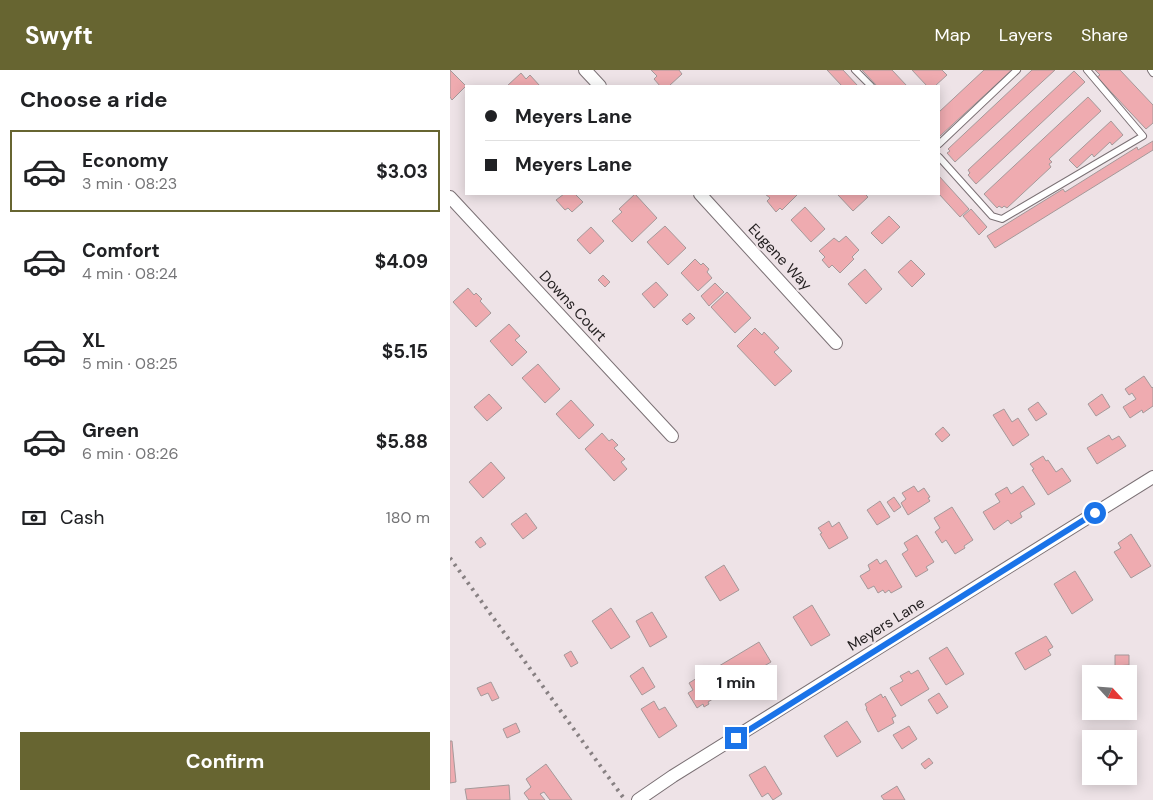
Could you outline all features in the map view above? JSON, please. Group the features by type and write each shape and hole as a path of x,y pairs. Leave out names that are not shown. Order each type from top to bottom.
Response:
{"street":[{"path":"585,70 599,85"},
{"name":"Eugene Way","path":"701,195 836,342"},
{"name":"Downs Court","path":"450,198 672,436"},
{"name":"Meyers Lane","path":"638,800 673,776 1153,477"}],"lane":[{"path":"855,70 870,85"},
{"path":"940,143 1017,70"},
{"path":"940,158 992,216 1002,218 1143,136 1087,70"}],"building":[{"path":"450,70 465,87 452,100 450,97"},
{"path":"651,70 679,70 682,74 670,85 659,85 654,79 657,76"},
{"path":"827,70 843,70 857,85 841,85"},
{"path":"862,70 892,70 906,85 876,85"},
{"path":"912,70 942,70 947,75 936,85 926,85"},
{"path":"984,70 1012,70 940,136 940,111"},
{"path":"1032,70 1055,70 955,162 947,153 950,151 948,149"},
{"path":"1095,70 1120,70 1153,105 1153,123 1146,129 1097,77 1100,75"},
{"path":"1074,71 1085,82 976,184 968,175 970,173 968,170"},
{"path":"521,73 526,79 530,75 539,85 508,85"},
{"path":"1088,97 1101,111 1049,159 1052,162 1049,164 1051,167 1007,208 999,206 997,208 984,194"},
{"path":"1111,121 1123,135 1112,145 1110,142 1094,157 1092,154 1077,168 1069,160"},
{"path":"1153,141 1153,150 995,248 987,236 1063,189 1065,192 1137,147 1138,150"},
{"path":"940,177 969,209 960,217 940,195"},
{"path":"563,195 576,195 583,202 572,212 568,208 565,210 556,200"},
{"path":"636,195 657,218 632,242 612,221 622,212 619,209"},
{"path":"766,195 797,195 782,210 780,208 776,212 767,201 770,198"},
{"path":"838,195 866,195 868,197 853,211"},
{"path":"805,207 825,229 811,242 791,220"},
{"path":"971,209 987,227 979,235 963,216"},
{"path":"889,216 900,227 882,244 871,233"},
{"path":"665,226 686,248 668,265 647,242"},
{"path":"591,227 604,241 590,254 577,240"},
{"path":"846,236 859,250 852,257 854,259 840,273 832,265 829,268 822,260 825,257 819,251 834,238 839,242"},
{"path":"695,259 709,269 707,272 712,278 698,291 681,273"},
{"path":"911,260 925,274 912,287 898,272"},
{"path":"865,269 882,289 866,304 848,284"},
{"path":"603,275 610,282 605,287 598,280"},
{"path":"656,282 668,295 654,308 642,294"},
{"path":"715,283 724,292 709,306 701,296"},
{"path":"468,288 474,295 476,293 482,299 480,301 491,313 476,327 453,302"},
{"path":"727,292 751,318 735,333 711,307"},
{"path":"690,313 695,318 687,325 682,320"},
{"path":"509,324 520,336 515,340 527,352 512,366 490,341"},
{"path":"755,328 762,335 764,332 779,348 774,352 792,371 775,386 737,346"},
{"path":"538,364 560,389 545,403 522,378"},
{"path":"1144,376 1153,387 1153,406 1143,413 1142,410 1130,418 1123,407 1136,399 1132,393 1129,395 1125,389"},
{"path":"489,394 502,408 487,421 474,407"},
{"path":"1102,394 1110,407 1096,416 1088,404"},
{"path":"571,400 594,425 579,439 556,414"},
{"path":"1038,402 1047,414 1036,421 1028,409"},
{"path":"1004,409 1012,422 1018,418 1029,435 1013,446 993,415"},
{"path":"943,427 950,435 942,442 935,434"},
{"path":"602,433 609,441 612,439 618,445 614,448 625,459 621,462 627,469 614,481 585,449"},
{"path":"1109,435 1112,440 1119,436 1126,446 1097,464 1087,448"},
{"path":"1043,456 1056,472 1062,468 1071,481 1048,495 1030,464"},
{"path":"491,462 505,478 483,498 469,482"},
{"path":"914,486 918,492 924,488 930,497 928,498 930,501 908,515 901,503 906,499 902,493"},
{"path":"1023,486 1035,504 1020,513 1022,517 1011,524 1008,520 994,530 983,512 1000,502 995,494 1007,487 1011,494"},
{"path":"894,497 901,507 894,512 887,502"},
{"path":"880,501 890,517 877,525 867,510"},
{"path":"952,507 973,540 955,554 946,540 942,543 935,532 940,528 934,518"},
{"path":"526,513 537,528 523,539 511,524"},
{"path":"829,521 832,527 839,522 848,538 829,549 818,528"},
{"path":"1131,534 1151,566 1131,578 1114,552 1121,548 1118,543"},
{"path":"917,535 934,562 926,567 928,570 916,577 902,554 908,550 904,543"},
{"path":"481,537 486,544 480,548 475,542"},
{"path":"877,559 880,564 886,560 902,587 891,593 889,590 885,593 883,590 878,593 874,586 868,589 860,576 870,570 868,565"},
{"path":"724,565 739,590 720,601 705,577"},
{"path":"1075,571 1093,600 1072,614 1054,584"},
{"path":"812,605 830,635 811,646 793,617"},
{"path":"611,608 630,637 611,649 592,621"},
{"path":"652,612 667,637 650,647 636,621"},
{"path":"1046,636 1053,647 1048,650 1051,655 1025,670 1015,653"},
{"path":"759,642 771,662 744,678 741,675 727,683 719,666"},
{"path":"947,647 964,674 946,685 929,658"},
{"path":"571,651 578,663 571,667 564,655"},
{"path":"1115,655 1129,655 1129,665 1115,665"},
{"path":"643,667 655,687 642,695 630,676"},
{"path":"918,670 929,689 901,706 890,688 903,681 900,676 909,671 911,674"},
{"path":"697,678 701,684 707,681 716,697 704,707 703,704 697,708 688,693 693,690 689,683"},
{"path":"491,682 499,698 492,701 488,693 481,696 477,688"},
{"path":"939,693 948,707 937,714 928,700"},
{"path":"881,694 883,698 885,696 896,716 892,718 894,723 878,732 865,704"},
{"path":"654,701 659,710 665,707 677,726 659,738 641,709"},
{"path":"847,721 861,742 837,757 824,736"},
{"path":"516,723 520,732 507,738 503,729"},
{"path":"909,726 917,739 902,749 893,735"},
{"path":"450,741 452,741 456,782 450,783"},
{"path":"929,758 933,763 925,769 921,764"},
{"path":"546,764 572,800 550,800 544,792 540,794 545,800 529,800 524,793 531,787 526,779"},
{"path":"765,766 782,794 773,800 768,793 762,797 749,775"},
{"path":"509,785 510,800 467,800 465,789"},
{"path":"897,786 905,800 884,800 881,796"}],"railway":[{"path":"450,558 625,800"}],"route":[{"path":"736,738 1095,513"}]}
